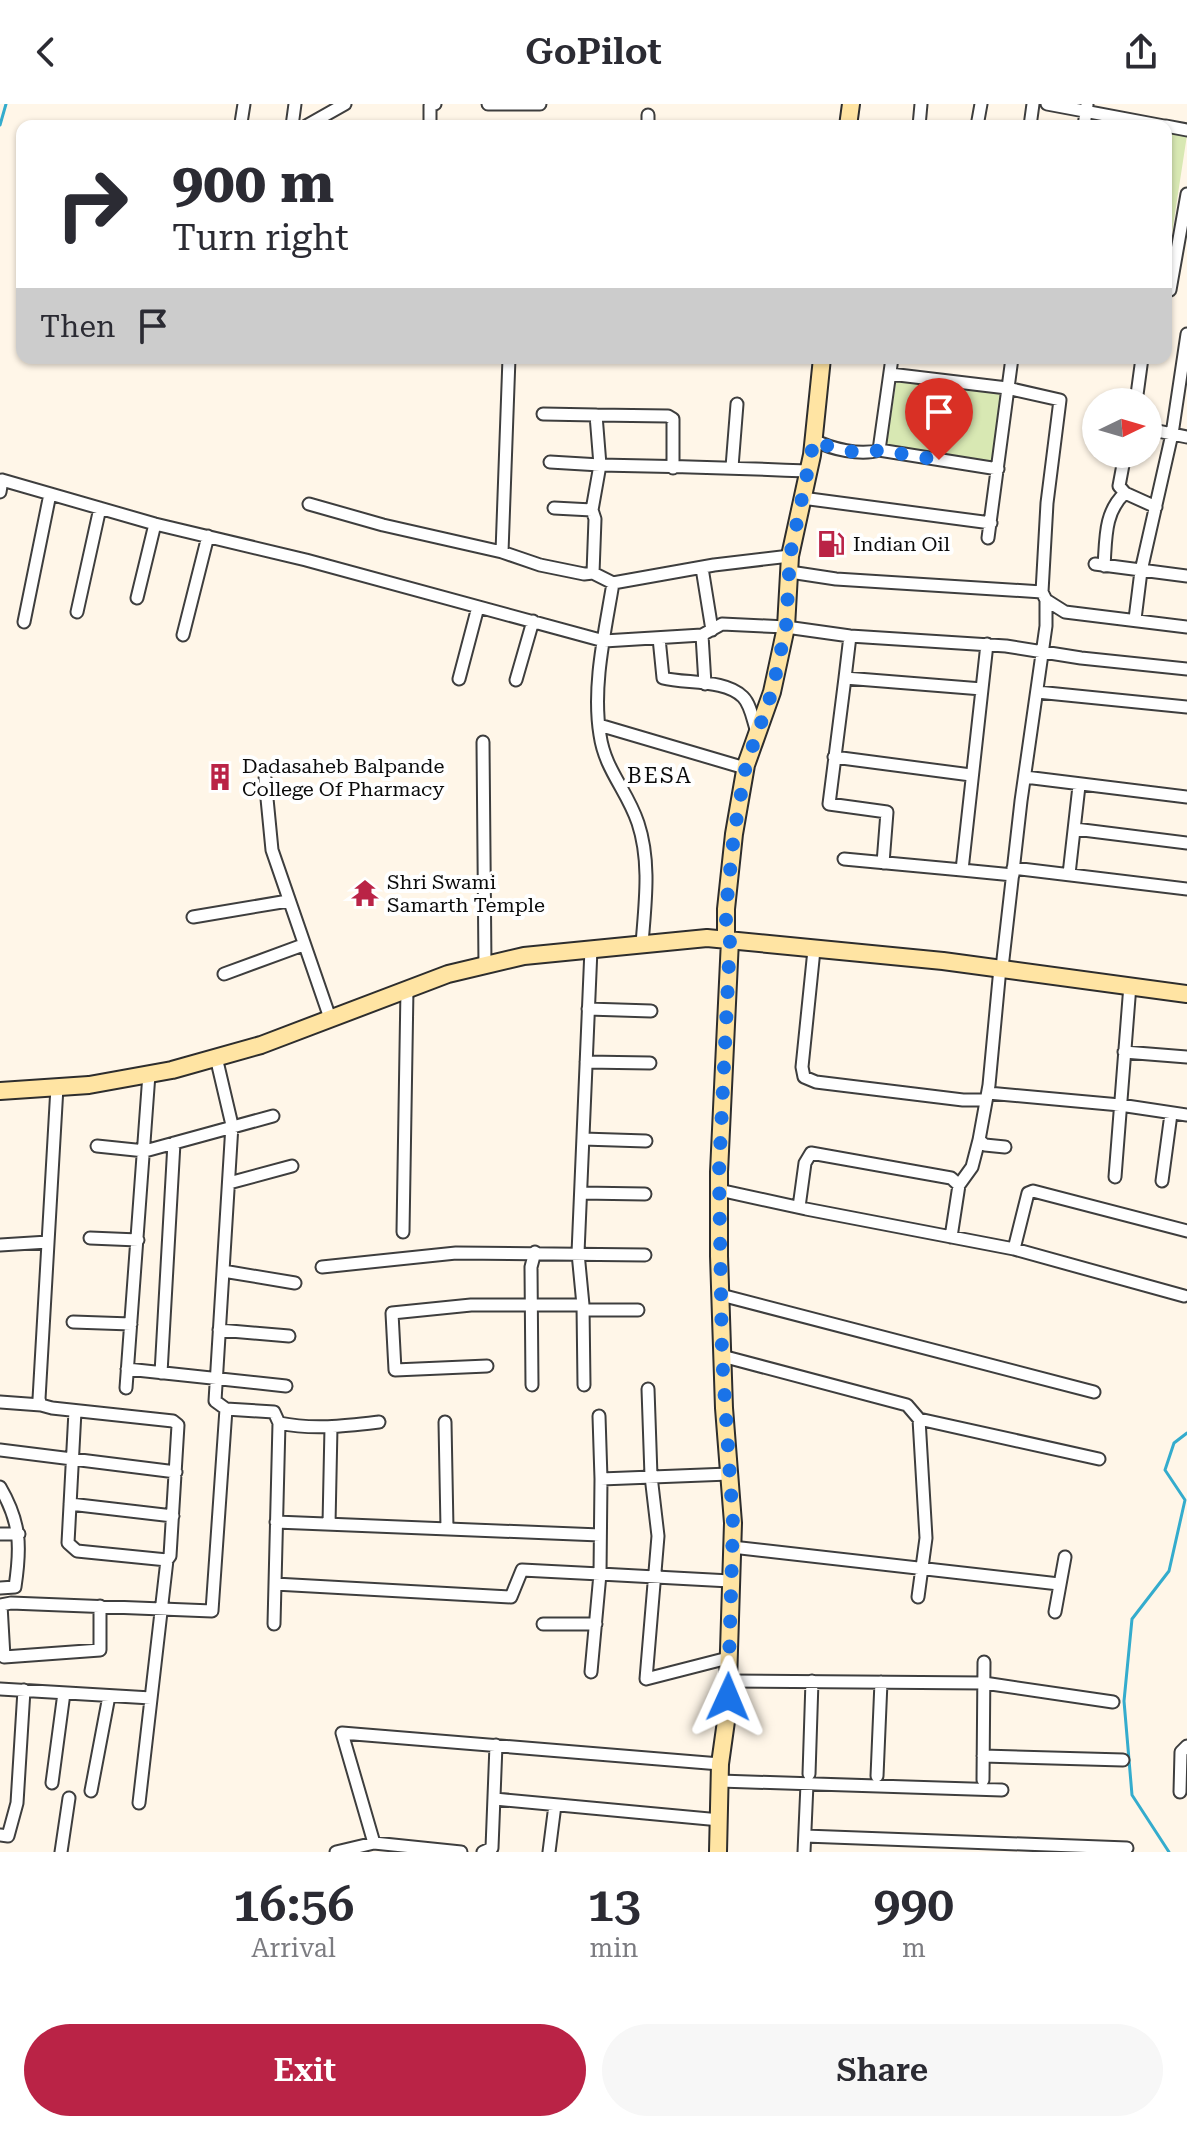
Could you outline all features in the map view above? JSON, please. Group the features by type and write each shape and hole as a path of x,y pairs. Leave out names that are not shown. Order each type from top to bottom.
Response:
{"street":[{"path":"317,120 345,104"},
{"path":"488,104 540,104"},
{"path":"1047,104 1086,107 1140,120"},
{"path":"1172,279 1187,194"},
{"path":"1135,619 1141,571 1172,434 1187,334"},
{"path":"502,552 509,364"},
{"path":"718,1852 720,1773 728,1681 733,1512 722,1356 719,1190 728,940 726,909 745,768 772,692 786,627 790,564 814,440 821,364"},
{"path":"879,450 891,364"},
{"path":"988,538 1011,364"},
{"path":"1138,388 1141,364"},
{"path":"890,374 1007,388 1060,400 1047,503 1042,650 987,1097 972,1167 959,1185 951,1237"},
{"path":"732,467 737,404"},
{"path":"543,414 668,416 673,419 673,468"},
{"path":"593,573 595,519 592,510 600,465 596,415"},
{"path":"1162,432 1187,437"},
{"path":"814,440 841,449 872,453 879,450 998,469"},
{"path":"550,462 808,471"},
{"path":"1122,468 1119,486 1125,493 1156,507"},
{"path":"0,492 2,480 155,524 604,641 707,632 722,624 786,627 850,636 987,644 1187,669"},
{"path":"1125,493 1112,507 1100,565 1187,576"},
{"path":"24,622 50,494"},
{"path":"802,498 991,523"},
{"path":"309,504 383,525 502,552 540,565 593,573 613,583 702,568 790,564 836,579 1044,596 1065,612 1187,627"},
{"path":"77,612 100,508"},
{"path":"554,508 592,510"},
{"path":"137,598 155,524"},
{"path":"183,635 208,536"},
{"path":"702,568 707,632 705,684"},
{"path":"613,583 597,703 607,767 624,792 638,824 645,853 647,883 642,944"},
{"path":"459,679 478,607"},
{"path":"516,680 533,621"},
{"path":"850,636 829,804 887,812 883,863"},
{"path":"659,638 663,678 726,688 741,695 757,732"},
{"path":"962,870 987,644"},
{"path":"845,678 982,689"},
{"path":"1037,692 1187,707"},
{"path":"599,725 745,768"},
{"path":"483,742 485,965"},
{"path":"834,757 971,775"},
{"path":"1025,777 1187,797"},
{"path":"265,778 272,850 330,1018"},
{"path":"1069,874 1079,786"},
{"path":"1075,829 1187,843"},
{"path":"844,859 962,870 1069,874 1187,889"},
{"path":"193,917 288,901"},
{"path":"0,1091 89,1085 216,1057 261,1045 448,974 524,956 707,938 1001,968 1187,994"},
{"path":"224,974 303,945"},
{"path":"584,1385 583,1308 578,1253 591,949"},
{"path":"814,950 802,1067 804,1077 816,1082 963,1100 987,1097 1120,1105 1187,1115"},
{"path":"1115,1177 1130,985"},
{"path":"403,1232 407,989"},
{"path":"588,1009 651,1011"},
{"path":"1124,1052 1187,1057"},
{"path":"216,1057 232,1127 215,1401 226,1409 274,1412 279,1423 274,1624"},
{"path":"586,1062 650,1063"},
{"path":"126,1388 149,1074"},
{"path":"41,1405 57,1087"},
{"path":"1162,1181 1171,1114"},
{"path":"97,1146 145,1151 273,1116"},
{"path":"583,1139 646,1141"},
{"path":"979,1140 985,1145 1005,1147"},
{"path":"161,1373 174,1143"},
{"path":"799,1207 805,1163 811,1153 951,1178 959,1185"},
{"path":"229,1183 292,1166"},
{"path":"719,1190 1014,1249 1184,1296"},
{"path":"1014,1249 1028,1193 1033,1191 1187,1231"},
{"path":"581,1193 645,1194"},
{"path":"90,1238 138,1240"},
{"path":"0,1245 48,1242"},
{"path":"532,1385 531,1267 535,1252"},
{"path":"322,1267 456,1253 645,1255"},
{"path":"223,1271 295,1283"},
{"path":"721,1295 1094,1392"},
{"path":"487,1366 395,1370 392,1313 471,1305 638,1310"},
{"path":"73,1322 131,1324"},
{"path":"219,1330 289,1336"},
{"path":"722,1356 907,1405 919,1419 1099,1459"},
{"path":"127,1369 286,1386"},
{"path":"648,1389 651,1476 658,1536 646,1679 728,1658"},
{"path":"0,1402 173,1421 179,1429 170,1556 167,1560 139,1803"},
{"path":"100,1606 100,1650 4,1657 1,1605 11,1603 100,1606 212,1611 226,1409"},
{"path":"75,1411 68,1543 77,1551 167,1560"},
{"path":"591,1672 600,1574 599,1416"},
{"path":"918,1597 926,1538 919,1419"},
{"path":"279,1423 331,1427 379,1422"},
{"path":"445,1422 447,1528"},
{"path":"329,1524 331,1427"},
{"path":"0,1450 176,1472"},
{"path":"601,1479 729,1474"},
{"path":"0,1487 19,1534 20,1550 11,1603"},
{"path":"70,1504 173,1516"},
{"path":"276,1522 600,1535"},
{"path":"0,1534 19,1534"},
{"path":"732,1547 1059,1584"},
{"path":"1055,1612 1065,1557"},
{"path":"275,1584 511,1597 522,1570 730,1581"},
{"path":"0,1588 15,1587"},
{"path":"543,1624 596,1624"},
{"path":"983,1780 984,1662"},
{"path":"728,1681 984,1683 1113,1702"},
{"path":"804,1852 812,1681"},
{"path":"877,1776 881,1682"},
{"path":"0,1689 151,1698"},
{"path":"0,1835 8,1836 17,1803 24,1690"},
{"path":"52,1783 64,1693"},
{"path":"91,1791 109,1696"},
{"path":"374,1843 342,1733 496,1745 720,1773 1002,1790"},
{"path":"483,1852 492,1848 496,1745"},
{"path":"1180,1792 1181,1752 1187,1746"},
{"path":"983,1756 1123,1760"},
{"path":"61,1852 69,1798"},
{"path":"495,1799 720,1820"},
{"path":"549,1852 555,1805"},
{"path":"805,1836 1094,1850 1127,1848"},
{"path":"336,1852 374,1843 461,1852"}],"green space":[{"path":"1172,132 1187,135 1172,233"},
{"path":"897,378 1001,392 992,461 886,446"}],"waterway":[{"path":"0,125 6,104"},
{"path":"1169,1852 1132,1795 1124,1701 1132,1619 1169,1571 1185,1500 1165,1470 1174,1443 1187,1433"}],"place":[{"name":"Indian Oil","path":"831,544"},
{"name":"Dadasaheb Balpande College Of Pharmacy","path":"220,777"},
{"name":"Shri Swami Samarth Temple","path":"365,893"}],"district":[{"name":"BESA","path":"660,775"}],"route":[{"path":"728,1697 733,1523 724,1408 719,1172 730,978 726,909 734,834 746,765 772,692 786,627 790,556 814,440 841,449 872,453 879,450 939,460"}]}
